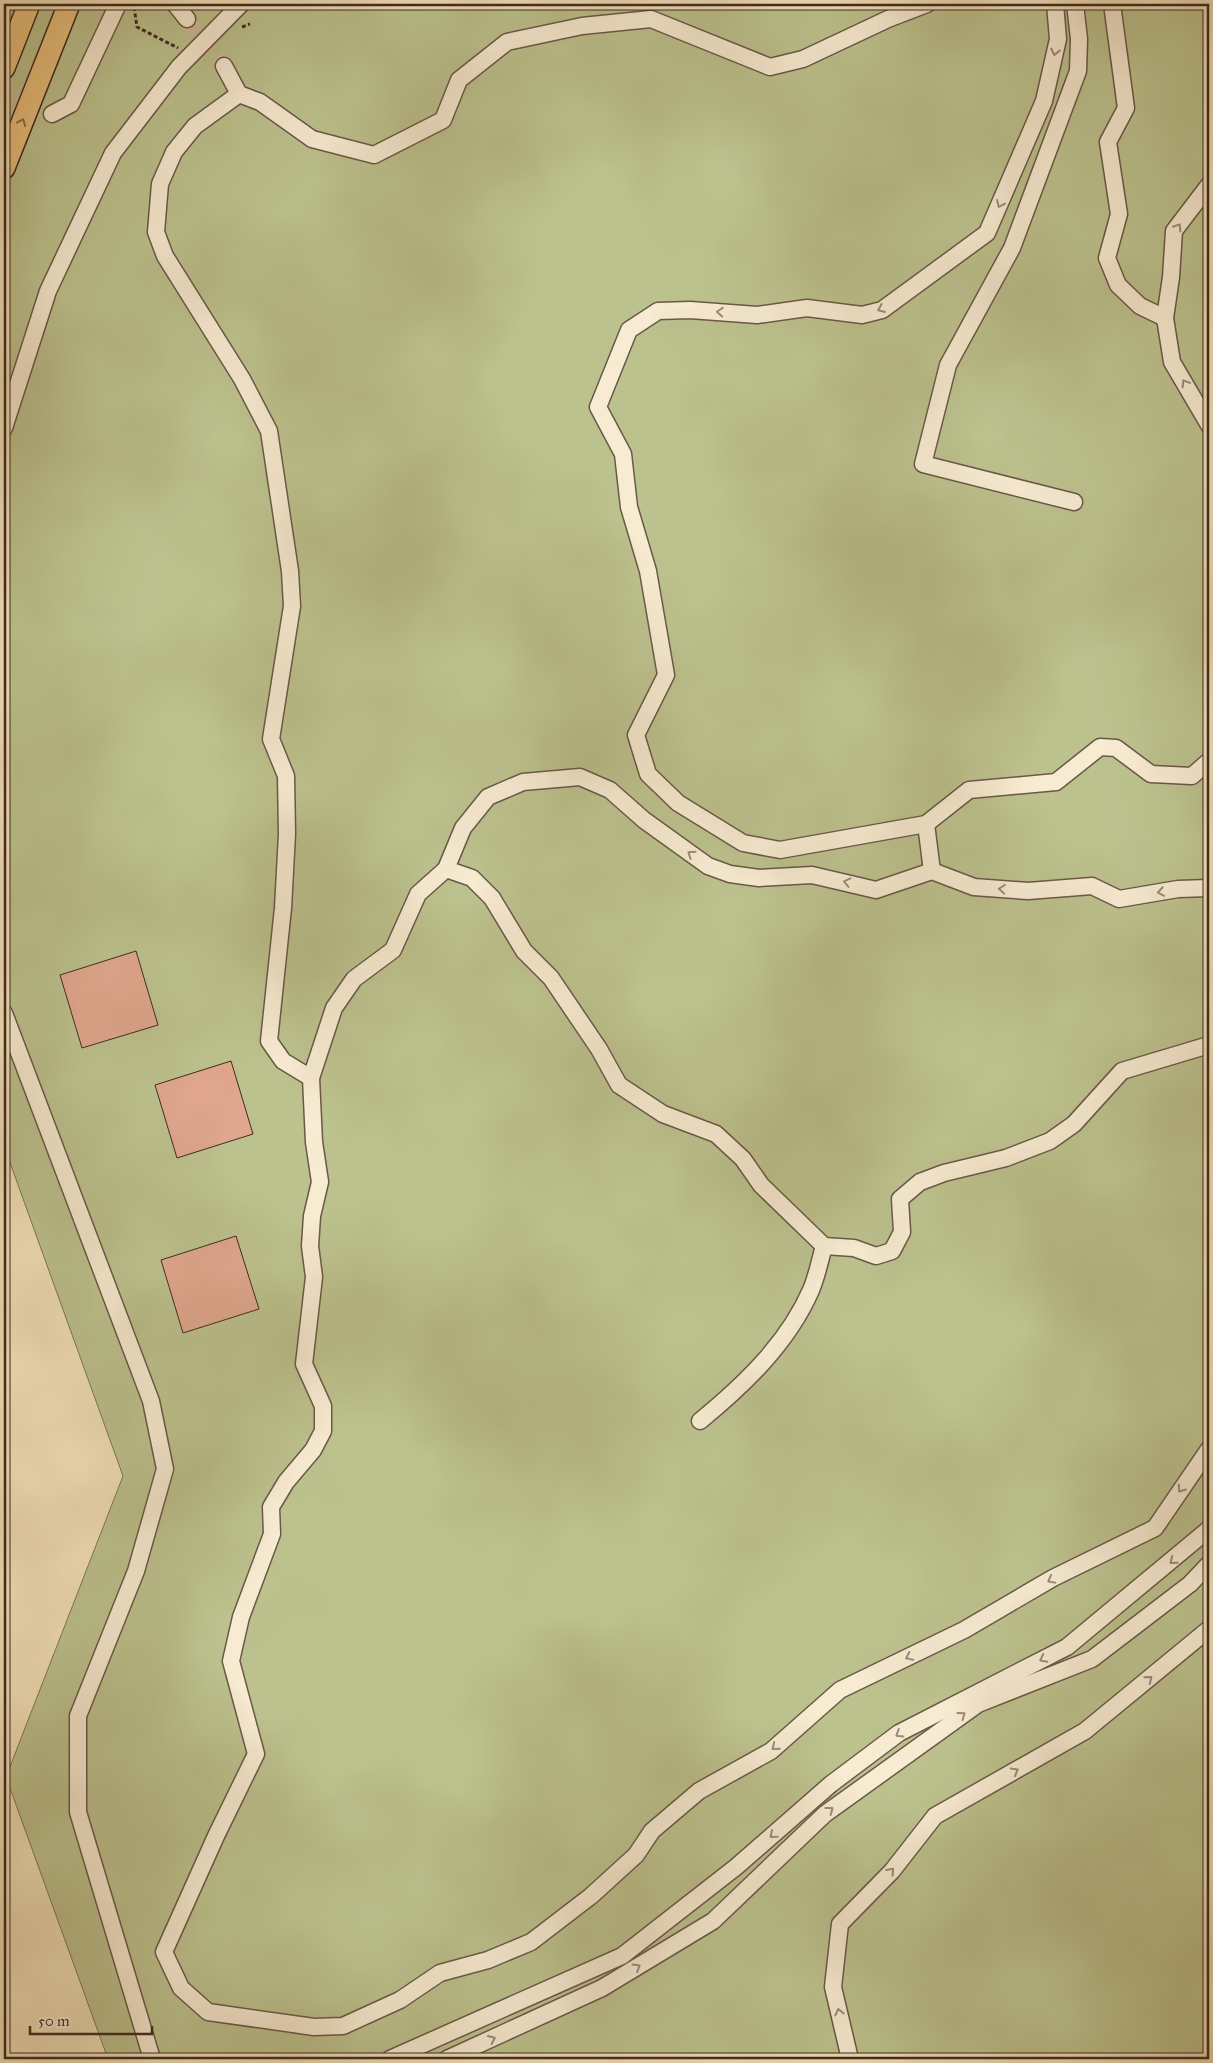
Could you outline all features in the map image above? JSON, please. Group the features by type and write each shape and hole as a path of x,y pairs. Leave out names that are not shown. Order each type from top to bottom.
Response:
{"main road":[{"path":"4,68 29,4"},
{"path":"4,168 69,4"}],"street":[{"path":"52,114 71,104 118,4"},
{"path":"175,4 187,19"},
{"path":"4,428 48,291 113,153 179,67 241,4"},
{"path":"224,66 239,94 260,102 312,139 374,155 443,120 460,80 507,42 582,26 651,19 770,67 802,59 888,18 927,4"},
{"path":"1055,4 1058,39 1044,102 987,233 882,310 862,315 807,308 757,315 690,310 658,310 629,330 598,407 623,454 629,506 648,571 666,675 636,735 648,774 678,803 743,843 780,850 926,824 969,790 1056,782 1100,747 1116,748 1151,774 1192,776 1209,761"},
{"path":"1074,502 924,464 948,365 1012,248 1078,71 1079,39 1075,4"},
{"path":"1112,4 1126,108 1108,142 1119,214 1107,258 1118,285 1140,306 1165,318"},
{"path":"239,94 195,126 174,152 160,184 156,232 165,256 242,379 269,431 290,572 292,606 271,739 286,776 287,834 283,908 269,1041 283,1061 311,1078"},
{"path":"1209,185 1174,231 1171,278 1165,318 1172,362 1209,425"},
{"path":"1209,888 1178,889 1119,899 1092,886 1028,891 974,887 932,871 876,890 812,875 759,878 730,874 700,860 644,820 610,790 580,776 523,782 488,797 463,828 446,869 418,894 393,950 354,979 334,1008 311,1078 314,1142 320,1182 312,1216 310,1246 314,1277 304,1364 323,1406 323,1431 313,1450 286,1482 271,1507 272,1534 241,1617 231,1662 256,1754 212,1844 164,1952 181,1988 208,2012 314,2027 343,2026 400,2000 440,1973 488,1960 531,1942 591,1896 636,1855 652,1831 699,1791 771,1751 840,1690 964,1630 1053,1578 1155,1528 1209,1449"},
{"path":"926,824 932,871"},
{"path":"446,869 472,878 492,898 524,951 551,978 599,1049 619,1085 663,1114 716,1134 743,1159 761,1185 824,1246 854,1248 876,1256 892,1252 902,1232 900,1199 920,1182 944,1173 1006,1158 1050,1142 1074,1124 1122,1071 1209,1045"},
{"path":"4,1013 151,1401 165,1469 136,1571 78,1716 78,1812 152,2059"},
{"path":"700,1421 738,1389 780,1341 811,1290 824,1246"},
{"path":"390,2059 622,1956 736,1867 831,1784 899,1733 1067,1647 1209,1529"},
{"path":"447,2059 602,1988 713,1921 825,1814 978,1704 1092,1659 1190,1584 1209,1564"},
{"path":"850,2059 833,1987 840,1924 892,1870 935,1816 1085,1731 1209,1629"}],"green space":[{"path":"4,4 1209,4 1209,2059 108,2059 6,1777 123,1476 4,1146"}],"building":[{"path":"136,951 158,1025 82,1048 60,975"},
{"path":"231,1061 253,1134 177,1158 155,1085"},
{"path":"236,1236 259,1309 183,1333 161,1260"}],"tunnel":[{"path":"187,19 224,66"},
{"path":"4,95 52,114"}]}
